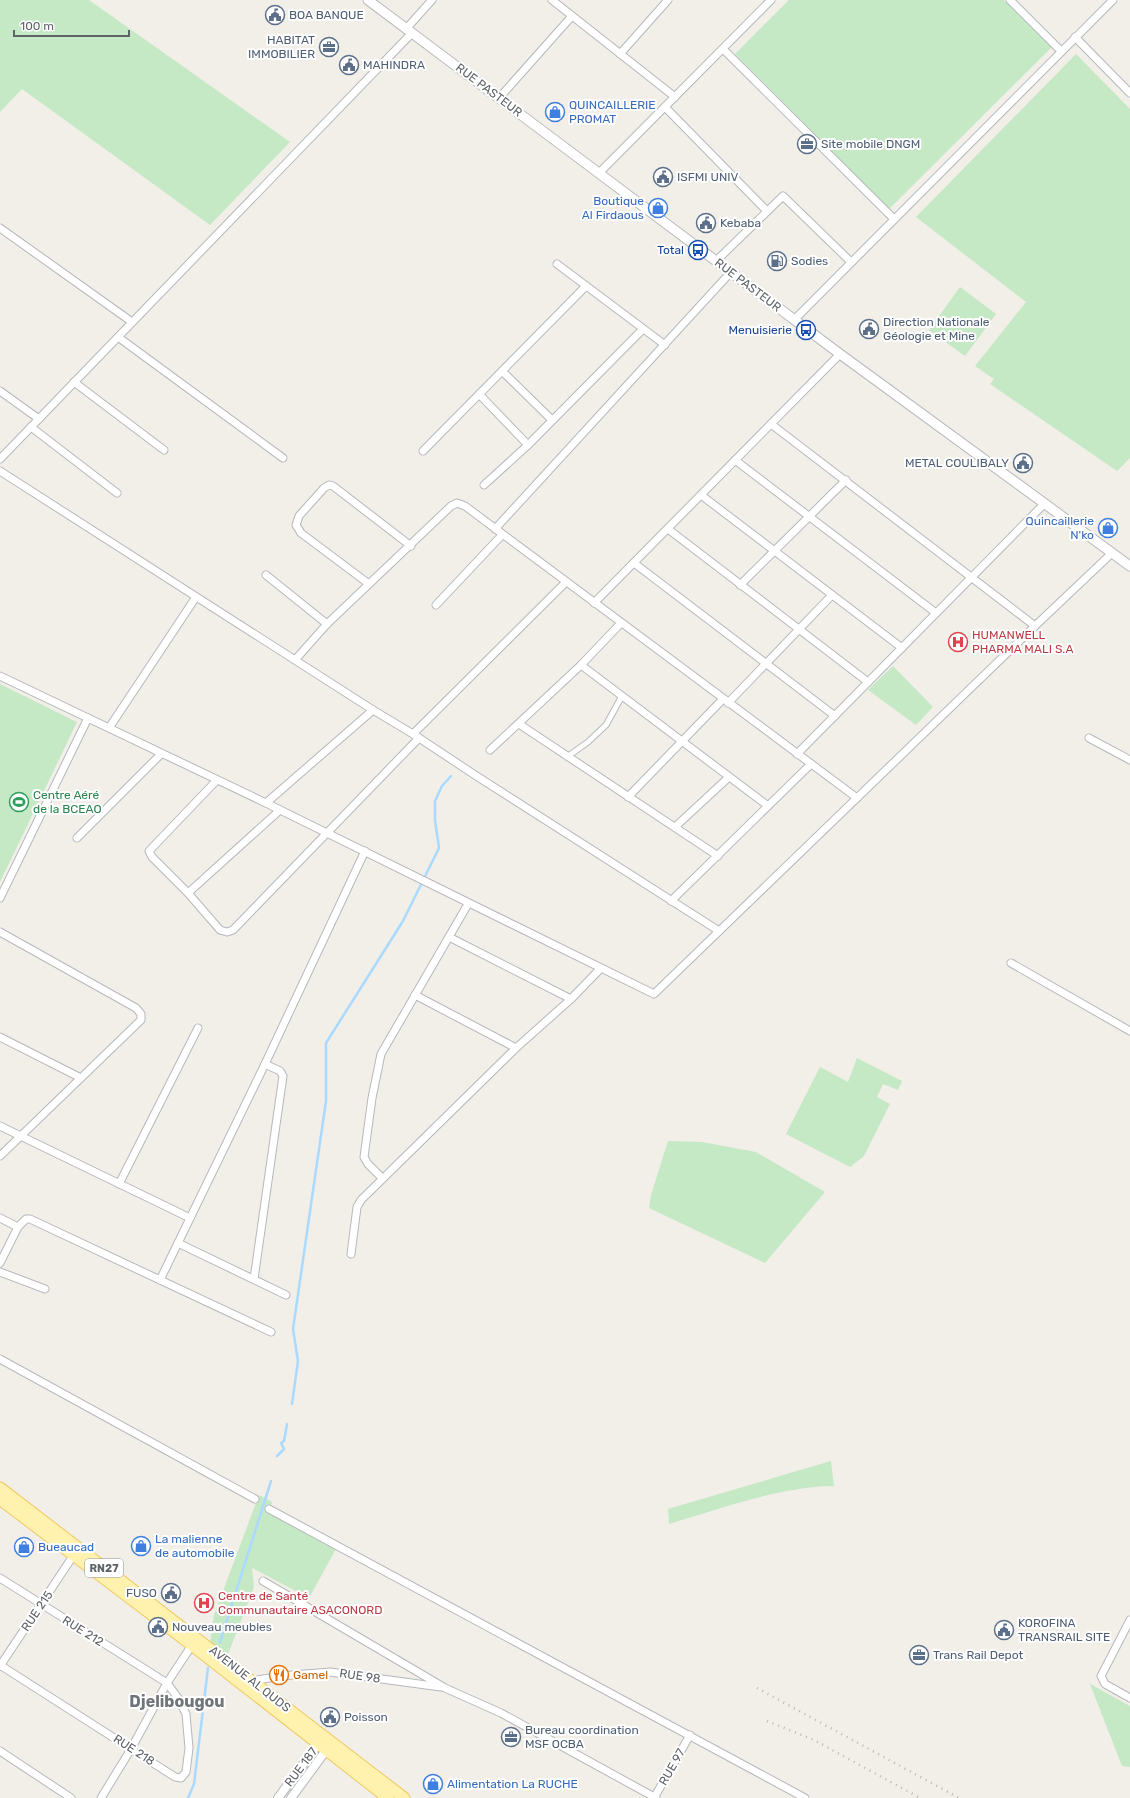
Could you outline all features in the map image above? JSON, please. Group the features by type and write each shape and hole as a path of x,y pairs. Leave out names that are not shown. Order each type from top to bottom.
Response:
{"main road":[{"name":"RUE PASTEUR","path":"368,0 794,320 1045,502 1130,566"},
{"name":"AVENUE AL QUDS","path":"0,1488 76,1552 192,1644 206,1650"},
{"name":"AVENUE AL QUDS","path":"0,1499 76,1552 206,1650 325,1743 404,1798"},
{"name":"AVENUE AL QUDS","path":"221,1662 252,1681 388,1798"}],"street":[{"path":"0,459 409,31 432,0"},
{"path":"552,0 675,97"},
{"path":"620,54 668,0"},
{"path":"599,173 771,0"},
{"path":"1010,0 1061,51"},
{"path":"794,320 1076,37 1108,1"},
{"path":"499,98 572,16"},
{"path":"1076,37 1130,93"},
{"path":"723,49 894,219"},
{"path":"665,107 766,212"},
{"path":"716,261 783,196 851,262"},
{"path":"0,228 132,322"},
{"path":"556,264 665,346"},
{"path":"495,529 665,346 731,272"},
{"path":"423,451 586,286"},
{"path":"484,485 528,445 643,329"},
{"path":"118,337 283,458"},
{"path":"594,603 840,354"},
{"path":"502,371 552,420"},
{"path":"74,382 164,450"},
{"path":"0,391 39,419"},
{"path":"479,394 528,445"},
{"path":"771,424 1035,626"},
{"path":"31,427 117,493"},
{"path":"735,460 936,613"},
{"path":"0,472 416,736 719,931"},
{"path":"740,586 846,480"},
{"path":"369,584 302,533 296,525 299,516 324,488 329,485 333,486 411,546"},
{"path":"701,495 902,648"},
{"path":"797,754 1045,502"},
{"path":"295,660 328,624 369,584 411,546 451,506 457,503 465,506 857,798"},
{"path":"668,529 740,586 868,682"},
{"path":"436,605 502,535"},
{"path":"0,676 365,851 468,904 654,994 1112,553"},
{"path":"634,563 835,716"},
{"path":"266,575 328,624"},
{"path":"217,780 149,851 152,857 188,893 220,930 227,932 233,930 328,834 416,736 566,582"},
{"path":"628,796 682,741 765,664 832,595"},
{"path":"109,728 196,596"},
{"path":"490,750 581,665 621,623"},
{"path":"581,665 768,806"},
{"path":"567,757 588,742 606,725 622,696"},
{"path":"266,803 373,710"},
{"path":"0,898 88,718"},
{"path":"518,724 718,856"},
{"path":"1089,738 1130,760"},
{"path":"78,838 161,754"},
{"path":"672,901 811,764"},
{"path":"675,827 730,777"},
{"path":"188,893 280,810"},
{"path":"160,1280 265,1064 365,851"},
{"path":"382,1178 368,1164 364,1157 372,1098 381,1054 468,904"},
{"path":"0,932 136,1008 141,1014 141,1020 0,1156"},
{"path":"449,937 571,999"},
{"path":"1011,963 1130,1031"},
{"path":"352,1254 357,1207 361,1200 516,1048 571,999 601,968"},
{"path":"415,995 516,1048"},
{"path":"119,1184 198,1028"},
{"path":"0,1037 81,1078"},
{"path":"254,1280 283,1076 280,1071 265,1064"},
{"path":"0,1126 190,1218"},
{"path":"0,1218 18,1227"},
{"path":"0,1263 18,1227 26,1219 30,1219 271,1332"},
{"path":"178,1243 286,1294"},
{"path":"0,1272 45,1289"},
{"path":"0,1359 255,1499"},
{"path":"269,1509 805,1798"},
{"name":"RUE 215","path":"0,1666 76,1552"},
{"name":"RUE 212","path":"0,1578 167,1683"},
{"path":"263,1581 445,1688 501,1713 655,1798"},
{"path":"1130,1620 1101,1676 1105,1684 1130,1698"},
{"path":"101,1798 131,1749 167,1683 192,1644"},
{"name":"RUE 218","path":"0,1666 175,1777 181,1778 186,1772 189,1748 186,1714 178,1698 167,1683"},
{"name":"RUE 98","path":"252,1681 281,1676 330,1672 445,1688"},
{"name":"RUE 97","path":"655,1798 690,1735"},
{"name":"RUE 187","path":"278,1798 325,1743"},
{"name":"RUE 187","path":"291,1798 325,1743"},
{"path":"0,1751 71,1798"}],"green space":[{"path":"0,0 89,0 290,142 210,225 22,89 0,112"},
{"path":"789,0 1004,0 1052,47 889,209 735,54"},
{"path":"1076,54 1130,109 1130,458 1117,471 990,384 994,379 975,366 1026,302 916,217"},
{"path":"960,287 996,314 965,356 929,330"},
{"path":"893,666 933,707 916,725 868,690"},
{"name":"Centre Aéré de la BCEAO","path":"0,684 77,722 0,882"},
{"path":"857,1058 902,1081 898,1090 883,1084 877,1097 890,1104 864,1156 850,1167 786,1134 820,1067 848,1082"},
{"path":"668,1141 702,1142 756,1152 825,1192 765,1263 649,1208 651,1195"},
{"path":"831,1461 834,1486 814,1487 772,1494 669,1524 668,1509"},
{"path":"259,1495 272,1502 269,1512 336,1549 309,1598 252,1568 254,1587 227,1657 210,1644 214,1615"},
{"path":"1090,1684 1130,1706 1130,1767 1122,1766"}],"waterway":[{"path":"292,1404 298,1361 293,1329 326,1101 326,1043 403,921 439,848 435,820 435,801 442,786 451,776"},
{"path":"277,1456 284,1449 281,1443 284,1441 287,1424"},
{"path":"220,1642 271,1481"},
{"path":"188,1798 194,1784 208,1668"}],"railway":[{"path":"757,1688 959,1798"},
{"path":"767,1721 814,1740 920,1798"}],"place":[{"name":"BOA BANQUE","path":"275,15"},
{"name":"HABITAT IMMOBILIER","path":"329,47"},
{"name":"MAHINDRA","path":"349,65"},
{"name":"QUINCAILLERIE PROMAT","path":"555,112"},
{"name":"Site mobile DNGM","path":"807,144"},
{"name":"ISFMI UNIV","path":"663,177"},
{"name":"Boutique Al Firdaous","path":"658,208"},
{"name":"Kebaba","path":"706,223"},
{"name":"Total","path":"698,250"},
{"name":"Sodies","path":"777,261"},
{"name":"Direction Nationale Géologie et Mine","path":"869,329"},
{"name":"Menuisierie","path":"806,330"},
{"name":"METAL COULIBALY","path":"1023,463"},
{"name":"Quincaillerie N'ko","path":"1108,528"},
{"name":"HUMANWELL PHARMA MALI S.A","path":"958,642"},
{"name":"Centre Aéré de la BCEAO","path":"19,802"},
{"name":"La malienne de automobile","path":"141,1546"},
{"name":"Bueaucad","path":"24,1547"},
{"name":"FUSO","path":"171,1593"},
{"name":"Centre de Santé Communautaire ASACONORD","path":"204,1603"},
{"name":"Nouveau meubles","path":"158,1627"},
{"name":"KOROFINA TRANSRAIL SITE","path":"1004,1630"},
{"name":"Trans Rail Depot","path":"919,1655"},
{"name":"Gamel","path":"279,1675"},
{"name":"Poisson","path":"330,1717"},
{"name":"Bureau coordination MSF OCBA","path":"511,1737"},
{"name":"Alimentation La RUCHE","path":"433,1784"}],"district":[{"name":"Djelibougou","path":"177,1701"}]}
